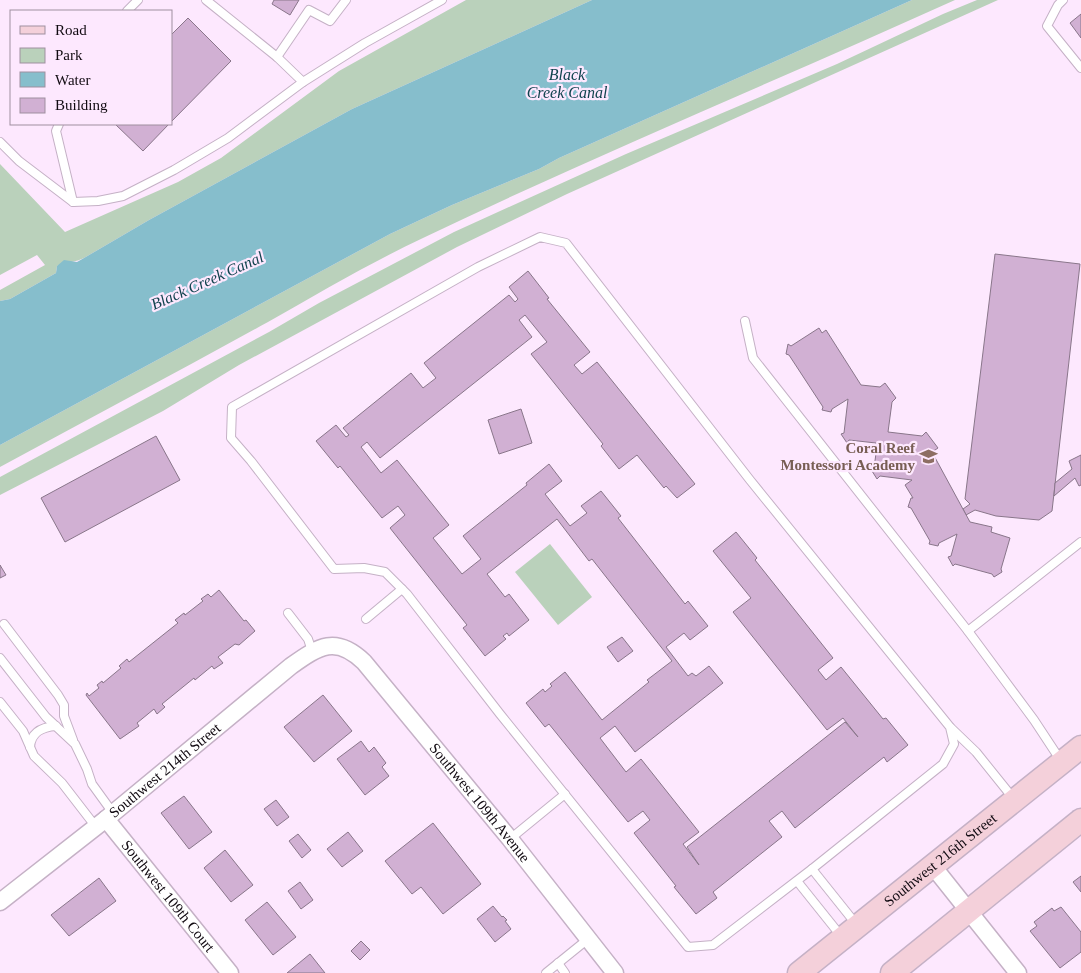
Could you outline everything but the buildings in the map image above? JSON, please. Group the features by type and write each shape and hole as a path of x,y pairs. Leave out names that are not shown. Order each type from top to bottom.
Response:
{"main road":[{"name":"Southwest 216th Street","path":"799,973 1081,747"},
{"path":"892,973 1081,820"}],"street":[{"name":"Southwest 214th Street","path":"0,902 312,652 323,647 333,646"},
{"name":"Southwest 109th Avenue","path":"333,646 350,650 364,662 510,839 615,973"},
{"name":"Southwest 109th Court","path":"105,819 230,973"},
{"path":"932,865 1018,973"}],"lane":[{"path":"128,10 138,0"},
{"path":"206,0 277,57 303,82"},
{"path":"277,57 309,10 330,21 346,0"},
{"path":"0,142 18,161 73,202 98,202 123,196 228,138 303,82 365,43 442,0"},
{"path":"1063,0 1058,5 1047,26 1081,68"},
{"path":"59,125 56,131 73,202"},
{"path":"950,727 954,744 943,764 797,881 713,945 688,947 402,589 385,572 364,568 334,569 251,461 231,438 232,407 487,263 540,237 566,243 750,480 950,727 976,752 1014,800"},
{"path":"745,321 753,358 968,631 1034,720 1062,762"},
{"path":"968,631 1081,542"},
{"path":"366,619 402,589"},
{"path":"288,614 308,639 312,652"},
{"path":"4,624 64,705 64,716 87,768 105,819"},
{"path":"0,658 43,713 75,744"},
{"path":"0,702 23,731 34,756 105,819"},
{"path":"30,749 31,739 37,732 44,727 56,726"},
{"path":"510,839 565,794"},
{"path":"812,869 850,932"},
{"path":"797,881 850,932"},
{"path":"546,973 588,939"},
{"path":"558,964 565,973"}],"green space":[{"path":"466,0 592,0 352,109 149,220 84,258 57,266 56,273 10,299 0,301 0,290 45,265 37,255 0,275 0,164 65,232 178,182 221,158 339,71"},
{"path":"912,0 955,0 555,177 403,248 0,467 0,445 390,234 452,205 539,169 559,158"},
{"path":"977,0 998,0 567,194 457,247 239,365 163,411 0,495 0,477 269,332 319,303 454,232 626,154 837,64"},
{"path":"550,544 592,597 558,625 515,572"}],"water":[{"name":"Black Creek Canal","path":"592,0 912,0 559,158 539,169 452,205 390,234 0,445 0,301 10,299 56,273 57,266 64,260 77,262 149,220 352,109"}],"place":[{"name":"Coral Reef Montessori Academy","path":"929,457"}]}
